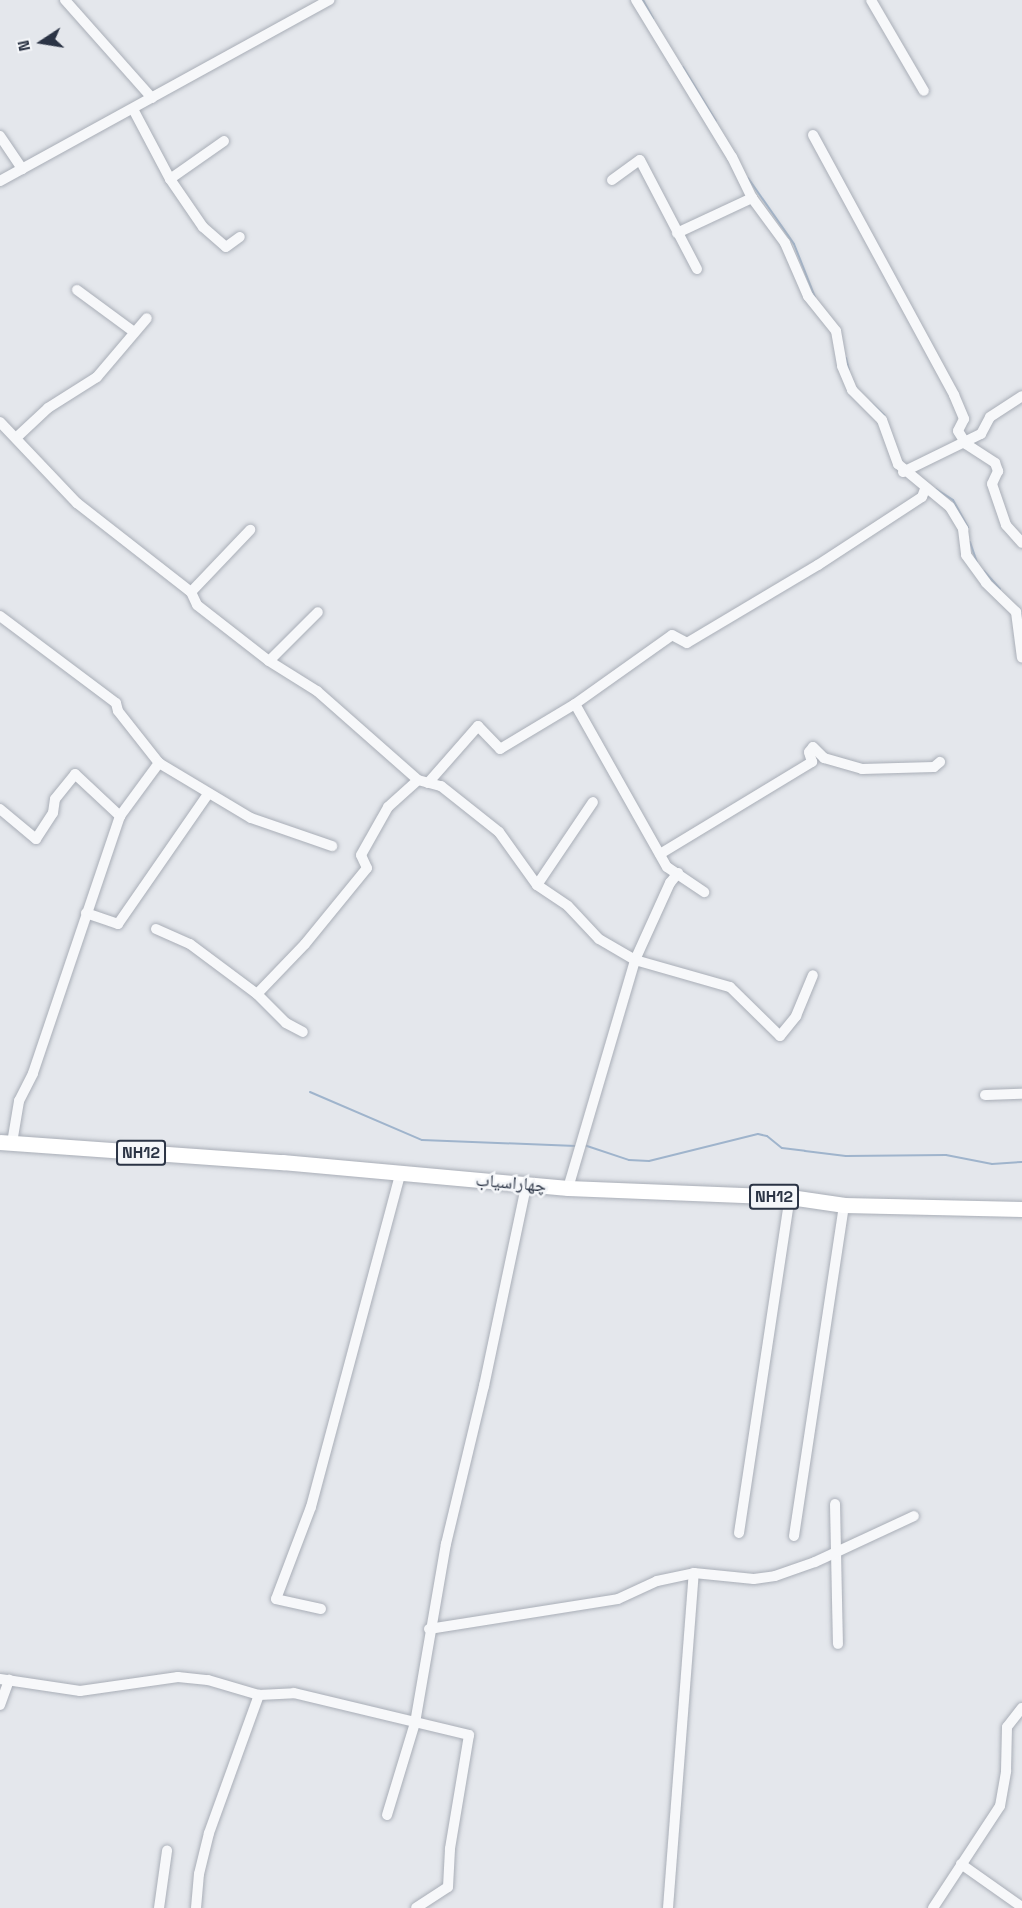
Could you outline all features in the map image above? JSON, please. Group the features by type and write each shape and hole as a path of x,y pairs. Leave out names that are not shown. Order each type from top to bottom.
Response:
{"highway":[{"name":"چهاراسیاب","path":"6,1142 527,1182 568,1188 790,1197 844,1205 1022,1209"}],"street":[{"path":"65,0 152,98"},
{"path":"0,181 329,0"},
{"path":"636,0 732,157 752,198 785,243 808,296 836,331 842,366 852,390 882,420 903,472 950,507 963,529 966,555 986,583 1016,612 1022,658"},
{"path":"871,0 924,91"},
{"path":"133,109 170,179 203,227 221,245 231,246 240,237"},
{"path":"813,135 954,395 964,419 958,431 966,444 995,463 998,471 992,484 1006,525 1022,543"},
{"path":"0,136 22,169"},
{"path":"170,179 224,141"},
{"path":"612,180 640,160 697,269"},
{"path":"677,233 752,198"},
{"path":"77,290 134,332"},
{"path":"18,437 48,408 98,377 147,318"},
{"path":"903,472 966,444 981,434 990,417 1022,396"},
{"path":"0,422 18,437 77,503 191,592 197,605 269,661 317,691 423,782 441,786 499,832 537,885 568,906 599,939 635,960 730,987 780,1036 796,1016 813,975"},
{"path":"257,994 306,944 367,868 361,855 388,807 423,782 478,726 500,749 575,704 672,635 687,643 819,565 922,497 925,489"},
{"path":"191,592 250,530"},
{"path":"269,661 318,612"},
{"path":"0,616 116,703 118,711 159,763 251,818 332,846"},
{"path":"575,704 667,867 704,892"},
{"path":"660,854 812,762 809,752 813,747 824,758 862,770 923,768 940,762"},
{"path":"6,1142 19,1101 33,1073 120,816 159,763"},
{"path":"0,809 36,839 53,813 55,799 75,774 120,816"},
{"path":"86,913 118,924 208,794"},
{"path":"537,885 592,802"},
{"path":"568,1188 635,960 670,883 678,873"},
{"path":"156,929 190,944 257,994 286,1023 303,1032"},
{"path":"985,1095 1022,1094"},
{"path":"321,1609 276,1599 312,1507 400,1174"},
{"path":"387,1815 415,1723 429,1629 527,1182"},
{"path":"739,1533 790,1197"},
{"path":"794,1536 844,1205"},
{"path":"836,1504 838,1644"},
{"path":"429,1629 618,1599 657,1581 694,1573 765,1578 838,1551 914,1516"},
{"path":"668,1908 694,1573"},
{"path":"0,1705 5,1680 80,1691 178,1677 208,1680 259,1695 294,1692 469,1735 450,1849 448,1887 416,1908"},
{"path":"196,1908 199,1874 209,1833 259,1695"},
{"path":"933,1908 1000,1806 1006,1771 1007,1727 1022,1708"},
{"path":"159,1908 167,1851"},
{"path":"961,1864 1022,1907"}],"waterway":[{"path":"643,0 653,18"},
{"path":"683,67 716,121"},
{"path":"748,178 794,244 815,297"},
{"path":"846,358 849,370"},
{"path":"869,401 884,415"},
{"path":"936,489 953,500 968,527"},
{"path":"970,542 977,562"},
{"path":"984,571 1000,589"},
{"path":"310,1092 422,1140 576,1146"},
{"path":"584,1145 629,1160 649,1161 758,1134 767,1136 782,1148 846,1156 946,1155 992,1164 1022,1162"}]}
